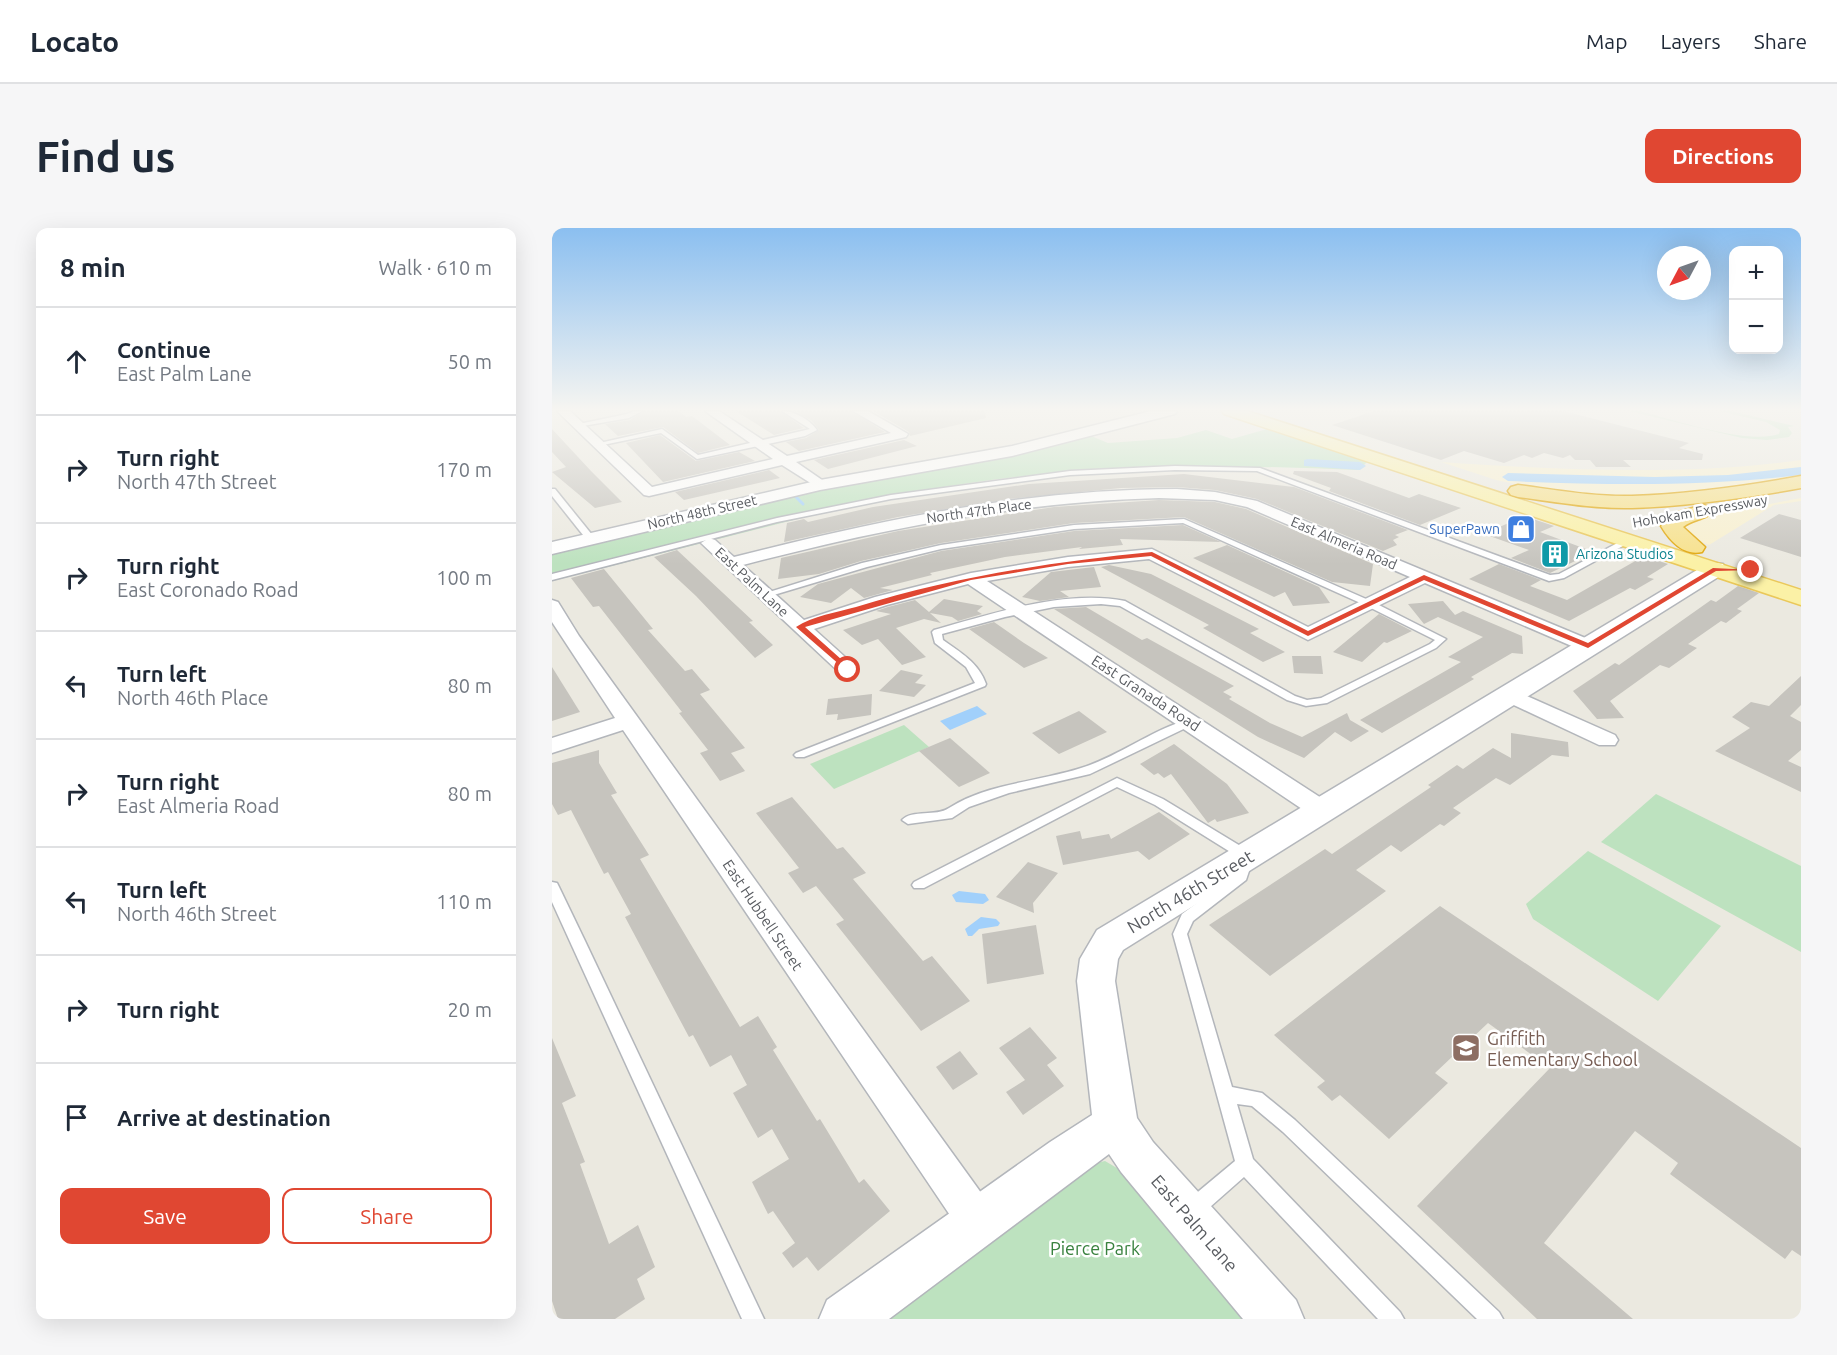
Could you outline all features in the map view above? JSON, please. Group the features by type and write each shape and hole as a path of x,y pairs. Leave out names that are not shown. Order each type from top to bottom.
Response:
{"highway":[{"name":"Hohokam Expressway","path":"1608,528 1761,489 1801,482"},
{"path":"1518,491 1587,500 1632,502 1761,489"},
{"name":"Hohokam Expressway","path":"1608,528 1801,493"},
{"path":"1694,546 1677,534 1672,526 1682,518 1703,511"}],"main road":[{"path":"1404,462 1608,528 1694,546 1801,581"},
{"path":"1414,462 1518,491 1715,569 1801,598"},
{"path":"1715,569 1743,569 1801,581"}],"street":[{"path":"617,462 649,492 780,462"},
{"path":"785,462 820,485"},
{"name":"North 48th Street","path":"552,548 820,485 950,462"},
{"name":"North 47th Place","path":"732,563 869,528 1003,506 1166,492 1231,498"},
{"name":"East Almeria Road","path":"1231,498 1588,646"},
{"name":"East Palm Lane","path":"709,543 848,670"},
{"path":"800,627 881,601 971,578 1068,562 1152,554 1308,634 1424,578"},
{"name":"North 46th Street","path":"1116,1125 1096,981 1099,959 1110,940 1320,809 1715,569"},
{"name":"East Granada Road","path":"971,578 1320,809"},
{"name":"East Hubbell Street","path":"552,606 561,639 630,720 784,946 978,1222"},
{"path":"1511,695 1607,740"},
{"path":"552,746 630,720"},
{"path":"846,1319 1066,1157 1116,1125"},
{"name":"East Palm Lane","path":"1116,1125 1137,1157 1277,1319"}],"lane":[{"path":"552,577 789,518 891,497 1070,473 1175,468 1257,469 1549,578 1561,576 1608,528"},
{"path":"554,495 590,538"},
{"path":"764,595 865,565 941,547 1074,527 1184,521 1370,604 1441,639 1433,646 1323,701 1306,703 1291,698 1122,603 1103,599 1020,610 937,632 938,641 965,661 979,676 981,684 800,755"},
{"path":"908,820 948,815 965,804 1006,790 1086,771 1190,722"},
{"path":"920,885 1117,782 1159,802 1247,856 1241,877 1187,918 1180,934 1245,1164 1393,1319"},
{"path":"552,887 608,1000 713,1240 753,1319"},
{"path":"1224,1094 1256,1099 1290,1126 1492,1319"},
{"path":"1187,1214 1245,1164"}],"green space":[{"path":"973,462 1367,462 1359,470 1250,467 1140,468 1068,472 979,482 833,507 833,510 552,581 552,551 822,489"},
{"path":"904,725 929,747 834,789 810,764"},
{"path":"1656,794 1801,866 1801,952 1601,842"},
{"path":"1588,851 1721,926 1658,1001 1533,919 1526,904"},
{"name":"Pierce Park","path":"1105,1161 1122,1171 1246,1319 885,1319 1088,1165"}],"sand":[{"path":"1441,462 1621,470 1801,462 1801,477 1664,498 1615,498 1553,492 1496,480"},
{"path":"1801,498 1801,501 1774,505 1709,545 1689,537 1678,525 1700,517"}],"water":[{"path":"977,706 987,714 950,730 940,721"},
{"path":"959,891 985,894 989,900 983,904 956,902 952,895"},
{"path":"981,917 996,919 1000,923 998,926 979,929 972,936 968,936 965,929"}],"building":[{"path":"561,462 583,462 622,502 595,508 552,472 566,467"},
{"path":"644,462 751,462 663,482"},
{"path":"817,462 855,462 828,469"},
{"path":"1592,462 1625,462 1631,467 1596,467"},
{"path":"769,470 780,478 684,500 675,492"},
{"path":"1294,471 1337,472 1409,498 1419,494 1461,508 1420,525 1329,491 1331,488 1293,474"},
{"path":"1184,474 1294,487 1408,530 1395,535 1399,537 1393,540 1397,545 1383,551 1257,499 1215,490 1177,487 1121,488 1009,499 898,517 784,542 787,523 804,519 808,522 873,507 1029,484"},
{"path":"1159,500 1215,502 1246,509 1373,564 1370,586 1332,582 1184,517 1074,523 941,543 861,561 819,574 778,579 781,558 898,531 1054,507"},
{"path":"1779,514 1801,520 1801,557 1740,538"},
{"path":"1524,516 1554,526 1540,532 1594,552 1550,573 1511,558 1529,550 1484,534"},
{"path":"1183,525 1221,542 1120,539 1123,545 1079,549 1082,547 1005,557 930,573 932,575 880,588 893,590 864,598 851,588 831,603 800,597 818,584 941,551 1074,531"},
{"path":"1227,545 1319,587 1330,603 1293,606 1285,592 1274,597 1193,558"},
{"path":"677,550 753,621 749,622 773,645 755,658 696,596 654,557"},
{"path":"1644,556 1668,564 1647,577 1654,579 1635,590 1630,588 1569,621 1469,579 1499,564 1541,580 1530,586 1567,600"},
{"path":"1109,565 1151,574 1259,629 1250,633 1285,652 1263,662 1203,628 1209,625 1101,567"},
{"path":"1094,567 1101,587 1060,591 1069,597 1040,601 1022,597 1051,572"},
{"path":"604,569 653,629 648,630 685,671 692,669 710,690 700,694 745,748 731,753 745,771 720,781 700,753 708,750 679,713 682,712 599,606 593,607 571,578"},
{"path":"1738,586 1759,593 1737,609 1742,611 1726,623 1721,621 1688,644 1697,648 1669,668 1660,665 1610,701 1624,718 1597,719 1573,691 1615,663 1619,665 1711,600 1716,602"},
{"path":"944,599 983,606 977,611 982,614 958,621 952,617 930,613 941,623 924,619 896,628 926,657 902,665 878,639 862,645 843,630 891,614 876,611 888,607 915,600 929,612"},
{"path":"1443,601 1455,615 1463,611 1522,636 1523,654 1512,653 1471,677 1474,679 1382,733 1360,720 1461,662 1448,657 1483,637 1438,617 1424,624 1408,604"},
{"path":"1086,607 1142,640 1147,638 1234,686 1223,692 1232,697 1229,699 1270,723 1302,737 1347,713 1350,720 1369,731 1351,742 1335,732 1304,758 1258,737 1054,609"},
{"path":"1379,614 1412,631 1387,643 1384,642 1362,662 1333,652"},
{"path":"994,622 1048,658 1024,668 969,629"},
{"path":"1292,656 1321,656 1323,674 1294,673"},
{"path":"552,667 580,712 552,721"},
{"path":"901,670 923,675 915,683 926,685 914,697 879,691"},
{"path":"1801,676 1801,705 1790,716 1801,722 1801,750 1788,761 1801,767 1801,792 1715,751 1750,728 1732,717 1751,702 1769,706"},
{"path":"872,694 871,715 837,720 838,714 826,715 828,699"},
{"path":"1079,711 1107,732 1059,754 1032,733"},
{"path":"1511,733 1568,742 1569,757 1552,755 1510,785 1496,778 1453,808 1461,813 1444,826 1440,824 1401,852 1391,845 1356,870 1386,891 1270,976 1209,925 1325,849 1332,854 1431,787 1428,785 1457,765 1463,769 1493,748 1511,758"},
{"path":"950,738 990,773 959,787 919,751"},
{"path":"1174,744 1227,784 1249,813 1217,822 1215,819 1208,823 1171,774 1164,778 1158,773 1154,775 1140,764"},
{"path":"599,750 599,763 617,793 611,795 649,855 640,859 740,1027 758,1016 777,1047 773,1050 817,1121 820,1119 859,1183 864,1179 890,1211 818,1271 807,1257 793,1268 782,1253 795,1243 773,1211 768,1214 752,1182 789,1159 772,1129 758,1138 733,1093 747,1085 731,1055 710,1067 693,1035 689,1037 625,917 631,914 608,872 604,874 571,810 558,815 552,804 552,763"},
{"path":"792,797 837,849 843,847 866,873 853,879 923,961 932,956 970,1001 921,1031 836,924 844,920 816,886 803,893 788,873 799,868 756,813"},
{"path":"1159,812 1190,834 1149,860 1138,851 1063,865 1056,836 1080,831 1082,839 1109,834 1111,839"},
{"path":"1028,862 1058,873 1033,903 1034,913 996,897"},
{"path":"1440,906 1801,1148 1801,1256 1792,1250 1785,1259 1670,1174 1678,1163 1635,1131 1544,1243 1633,1319 1537,1319 1417,1206 1550,1068 1488,1023 1435,1073 1448,1083 1389,1139 1340,1095 1332,1101 1317,1087 1325,1081 1274,1035"},
{"path":"1036,925 1044,974 987,984 982,934"},
{"path":"1030,1027 1057,1058 1047,1065 1064,1086 1023,1115 1006,1092 1025,1080 999,1048"},
{"path":"552,1038 576,1096 562,1103 585,1162 580,1164 609,1244 638,1225 655,1267 637,1279 645,1299 615,1319 558,1319 552,1301"},
{"path":"960,1051 978,1074 953,1090 936,1067"}],"waterway":[{"path":"1308,463 1360,466"},
{"path":"1508,477 1655,481 1728,479 1801,471"},
{"path":"791,492 803,504"}],"place":[{"name":"SuperPawn","path":"1521,529"},
{"name":"Arizona Studios","path":"1555,554"},
{"name":"Griffith Elementary School","path":"1466,1048"}],"route":[{"path":"848,670 800,627 881,601 971,578 1068,562 1152,554 1308,634 1424,578 1588,646 1715,569 1751,570"}]}
